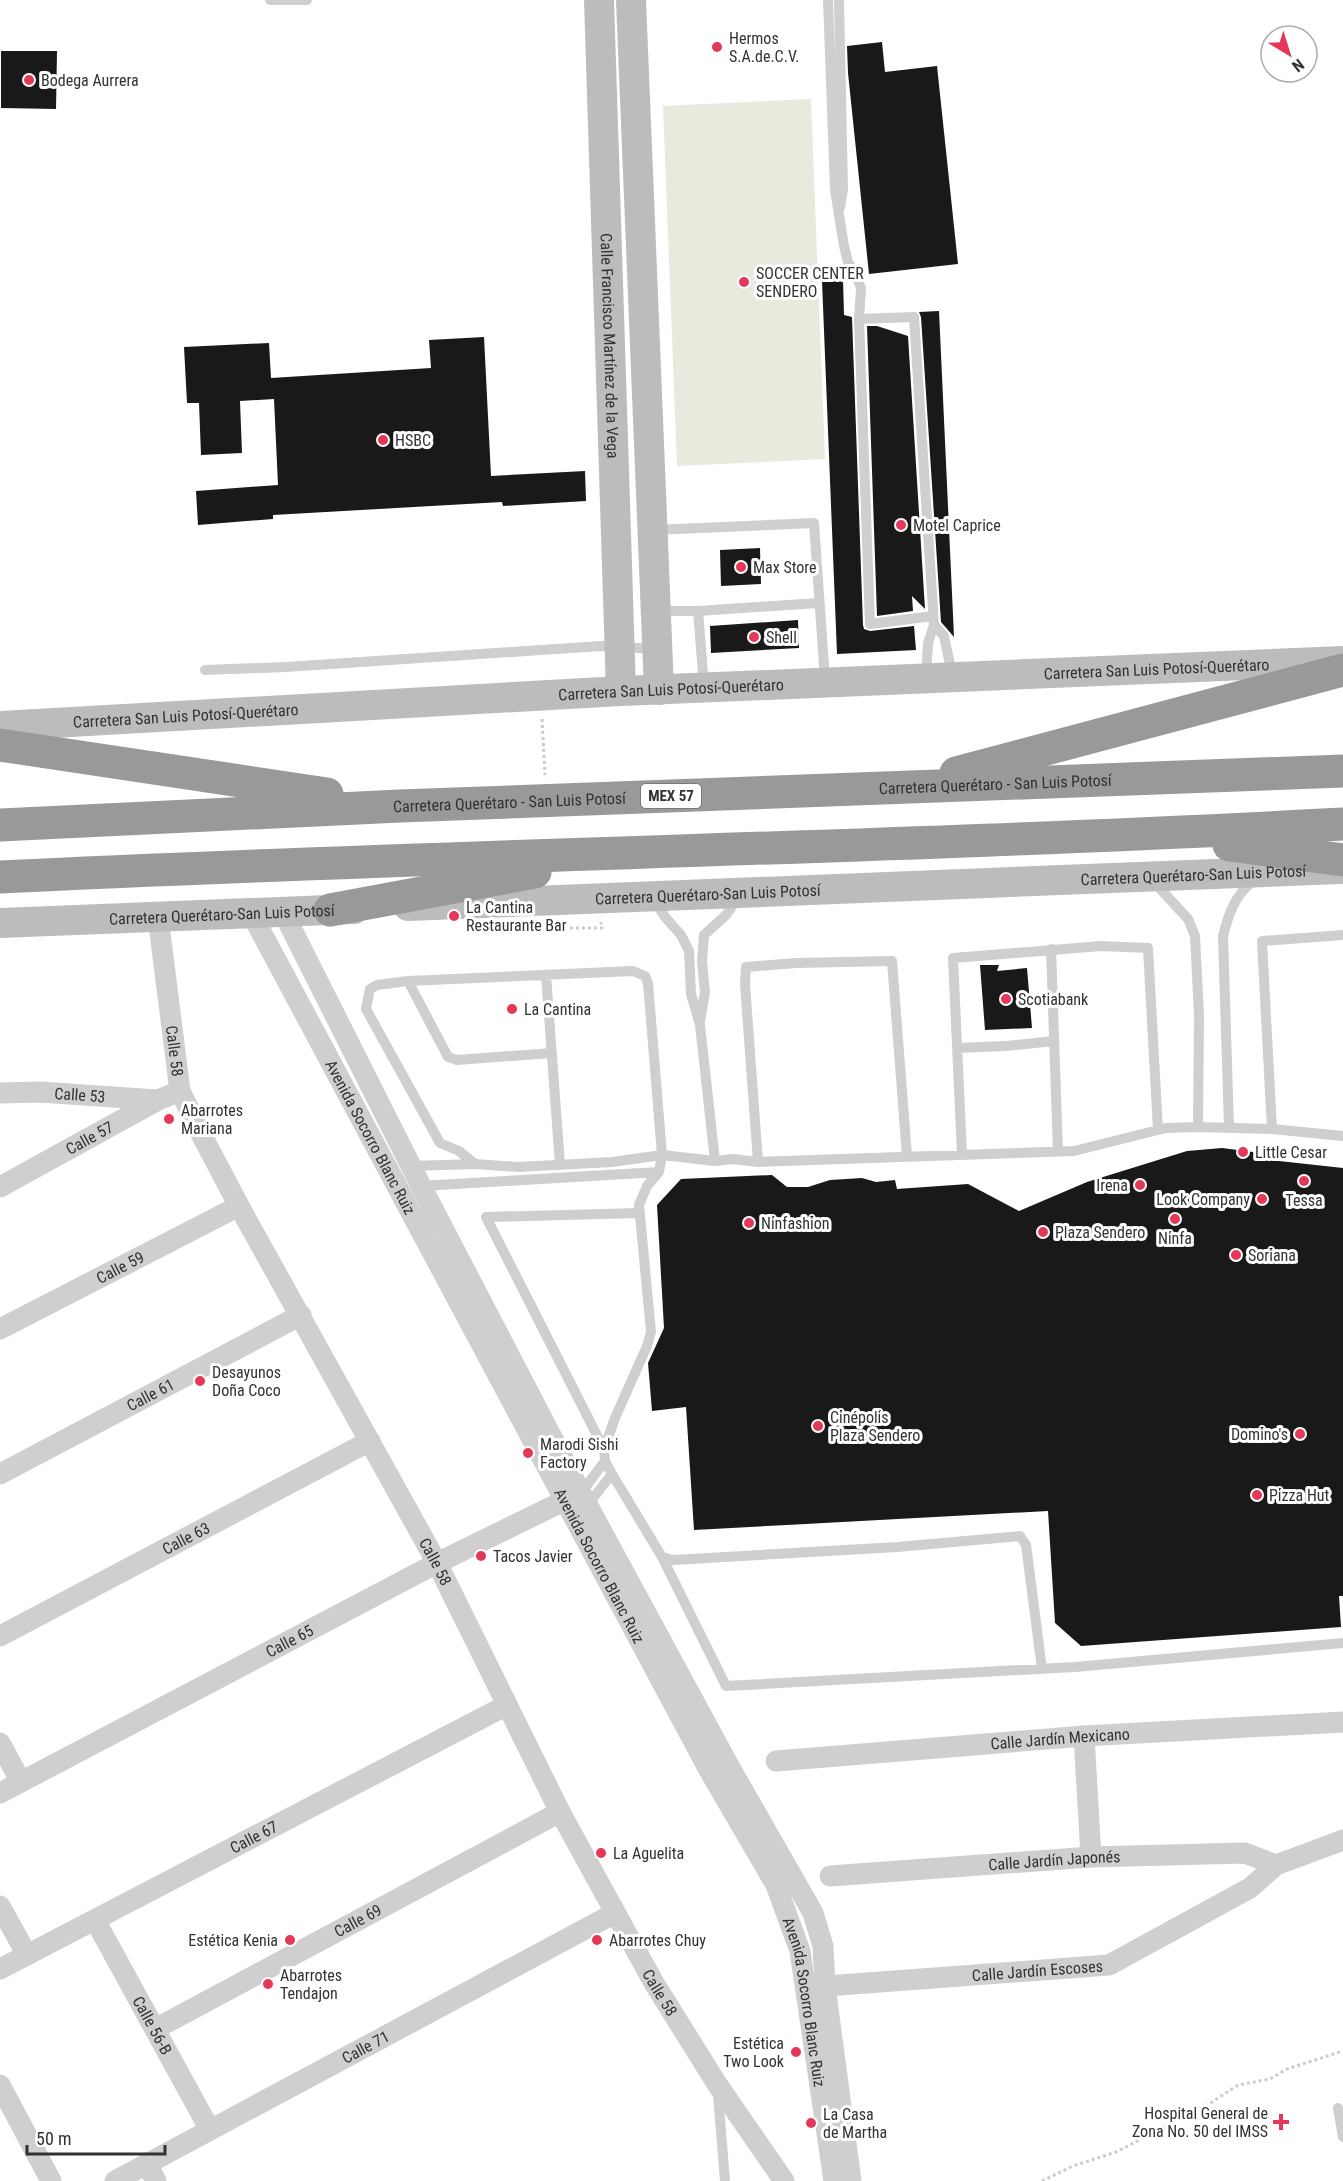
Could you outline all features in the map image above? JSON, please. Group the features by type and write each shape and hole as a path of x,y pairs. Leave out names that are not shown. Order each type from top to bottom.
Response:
{"highway":[{"path":"899,788 1343,670"},
{"path":"0,745 400,806"},
{"name":"Carretera Querétaro - San Luis Potosí","path":"0,825 400,806 1343,771"},
{"path":"0,877 406,860 1149,834 1343,824"},
{"path":"1149,834 1343,860"},
{"path":"330,910 639,853"}],"main road":[{"name":"Calle Francisco Martínez de la Vega","path":"599,0 621,691"},
{"path":"631,0 658,690"},
{"path":"602,106 635,105"},
{"path":"614,496 652,494"},
{"name":"Carretera San Luis Potosí-Querétaro","path":"0,726 621,691 1343,661"},
{"name":"Carretera Querétaro-San Luis Potosí","path":"0,923 1343,869"}],"street":[{"name":"Avenida Socorro Blanc Ruiz","path":"283,912 577,1503"},
{"name":"Avenida Socorro Blanc Ruiz","path":"251,913 577,1503 719,1768 785,1882 813,1913 823,1946 816,1987 834,2181"},
{"name":"Calle 58","path":"158,917 180,1090 239,1206 436,1563 561,1812 615,1913 654,1983 717,2084 784,2181"},
{"path":"298,998 304,987 312,983 320,986"},
{"name":"Calle 57","path":"0,1187 180,1090"},
{"name":"Calle 53","path":"0,1093 40,1092 158,1101"},
{"name":"Calle 59","path":"0,1329 239,1206"},
{"name":"Calle 61","path":"0,1474 300,1315"},
{"name":"Calle 63","path":"0,1636 370,1441"},
{"name":"Calle 65","path":"0,1793 436,1563 577,1503"},
{"name":"Calle 67","path":"0,1969 507,1705"},
{"name":"Calle Jardín Mexicano","path":"776,1761 1084,1736 1343,1722"},
{"path":"1084,1736 1091,1857"},
{"path":"0,1743 21,1782"},
{"name":"Calle 69","path":"155,2029 561,1812"},
{"name":"Calle Jardín Escoses","path":"816,1987 1109,1965 1250,1888 1276,1865 1343,1840"},
{"name":"Calle Jardín Japonés","path":"830,1876 1091,1857 1245,1852 1276,1865"},
{"path":"0,1906 27,1955"},
{"name":"Calle 71","path":"116,2181 152,2172 210,2130 615,1913"},
{"name":"Calle 56-B","path":"95,1920 210,2130"},
{"name":"Avenida Socorro Blanc Ruiz","path":"816,1987 851,2181"},
{"path":"0,2085 6,2110 51,2181"}],"lane":[{"path":"270,0 307,0"},
{"path":"828,0 835,190 848,262 861,288 859,319 870,624 933,621"},
{"path":"839,0 843,202 839,211"},
{"path":"859,319 914,317 933,621 928,643 939,678"},
{"path":"653,530 814,523 825,683"},
{"path":"655,611 698,611 818,603"},
{"path":"698,611 704,688"},
{"path":"933,621 944,636 939,678"},
{"path":"205,670 619,647 657,649"},
{"path":"1229,1127 1223,936 1229,913 1239,894 1253,881 1274,872"},
{"path":"1149,877 1188,919 1195,936 1199,1015 1198,1126"},
{"path":"700,1025 705,992 702,962 704,935 726,915 742,893"},
{"path":"653,897 665,917 681,935 689,951 691,994 700,1025 715,1161"},
{"path":"1272,1129 1262,940 1343,935"},
{"path":"962,1154 953,958 1101,946 1148,948 1158,1130"},
{"path":"1050,949 1058,1152"},
{"path":"758,1162 745,984 746,967 796,963 892,961 907,1156"},
{"path":"475,1164 459,1151 440,1143 366,1009 370,989 377,984 408,981 633,971 645,976 648,983 662,1155 658,1172 647,1186 639,1205 651,1332 604,1449"},
{"path":"546,975 560,1165"},
{"path":"408,981 448,1057 457,1060 552,1053"},
{"path":"957,1048 1054,1041"},
{"path":"411,1166 475,1164 518,1167 612,1162 662,1155 715,1161 733,1159 758,1162 1058,1152 1074,1151 1158,1130 1198,1126 1272,1129 1343,1136"},
{"path":"421,1186 658,1172"},
{"path":"640,1213 486,1217 604,1449 605,1461 662,1557 726,1686 1041,1669 1343,1643"},
{"path":"577,1503 605,1461"},
{"path":"577,1503 612,1474"},
{"path":"662,1557 673,1560 731,1557 898,1547 1020,1536 1026,1545 1041,1669"},
{"path":"717,2084 725,2181"},
{"path":"1338,2108 1343,2137"}],"path":[{"path":"1042,2181 1073,2166 1116,2152 1209,2104 1238,2085 1270,2079 1287,2069 1343,2051"}],"shaded area":[{"name":"SOCCER CENTER SENDERO","path":"811,99 825,459 677,466 663,106"}],"building":[{"path":"882,42 885,72 937,66 958,264 869,274 847,46"},
{"name":"Bodega Aurrera","path":"1,51 57,51 56,109 1,108"},
{"path":"843,279 844,315 852,317 863,625 864,629 870,631 914,626 916,650 837,654 822,281"},
{"path":"939,311 954,637 941,622 919,312"},
{"path":"867,326 877,326 908,336 925,609 912,596 913,611 877,616"},
{"name":"HSBC","path":"484,337 491,476 585,471 586,501 503,506 502,502 273,515 273,519 198,525 196,491 278,485 274,399 240,401 242,453 201,455 199,403 187,403 184,347 269,343 271,378 431,368 429,340"},
{"name":"Max Store","path":"760,548 761,584 721,586 720,550"},
{"name":"Shell","path":"798,620 799,648 711,653 710,626"},
{"name":"Scotiabank","path":"980,965 999,965 997,971 1027,968 1032,1028 985,1030"},
{"path":"1222,1148 1253,1152 1279,1161 1343,1168 1343,1596 1339,1596 1341,1627 1081,1646 1055,1623 1048,1511 694,1530 686,1407 652,1411 648,1363 664,1328 657,1205 681,1179 772,1175 787,1187 808,1187 830,1180 862,1178 876,1182 895,1180 897,1189 968,1184 1019,1211 1087,1182 1187,1151"}],"place":[{"name":"Hermos S.A.de.C.V.","path":"717,47"},
{"name":"Bodega Aurrera","path":"29,80"},
{"name":"SOCCER CENTER SENDERO","path":"744,282"},
{"name":"HSBC","path":"383,440"},
{"name":"Motel Caprice","path":"901,525"},
{"name":"Max Store","path":"741,567"},
{"name":"Shell","path":"754,637"},
{"name":"La Cantina Restaurante Bar","path":"454,916"},
{"name":"Scotiabank","path":"1006,999"},
{"name":"La Cantina","path":"512,1009"},
{"name":"Abarrotes Mariana","path":"169,1119"},
{"name":"Little Cesar","path":"1243,1152"},
{"name":"Tessa","path":"1304,1181"},
{"name":"Irena","path":"1140,1185"},
{"name":"Look Company","path":"1262,1199"},
{"name":"Ninfa","path":"1175,1219"},
{"name":"Ninfashion","path":"749,1223"},
{"name":"Plaza Sendero","path":"1043,1232"},
{"name":"Soriana","path":"1236,1255"},
{"name":"Desayunos Doña Coco","path":"200,1381"},
{"name":"Cinépolis Plaza Sendero","path":"818,1426"},
{"name":"Domino's","path":"1300,1434"},
{"name":"Marodi Sishi Factory","path":"528,1453"},
{"name":"Pizza Hut","path":"1257,1495"},
{"name":"Tacos Javier","path":"481,1556"},
{"name":"La Aguelita","path":"601,1853"},
{"name":"Estética Kenia","path":"290,1940"},
{"name":"Abarrotes Chuy","path":"597,1940"},
{"name":"Abarrotes Tendajon","path":"268,1984"},
{"name":"Estética Two Look","path":"796,2052"},
{"name":"Hospital General de Zona No. 50 del IMSS","path":"1281,2122"},
{"name":"La Casa de Martha","path":"811,2123"}]}
